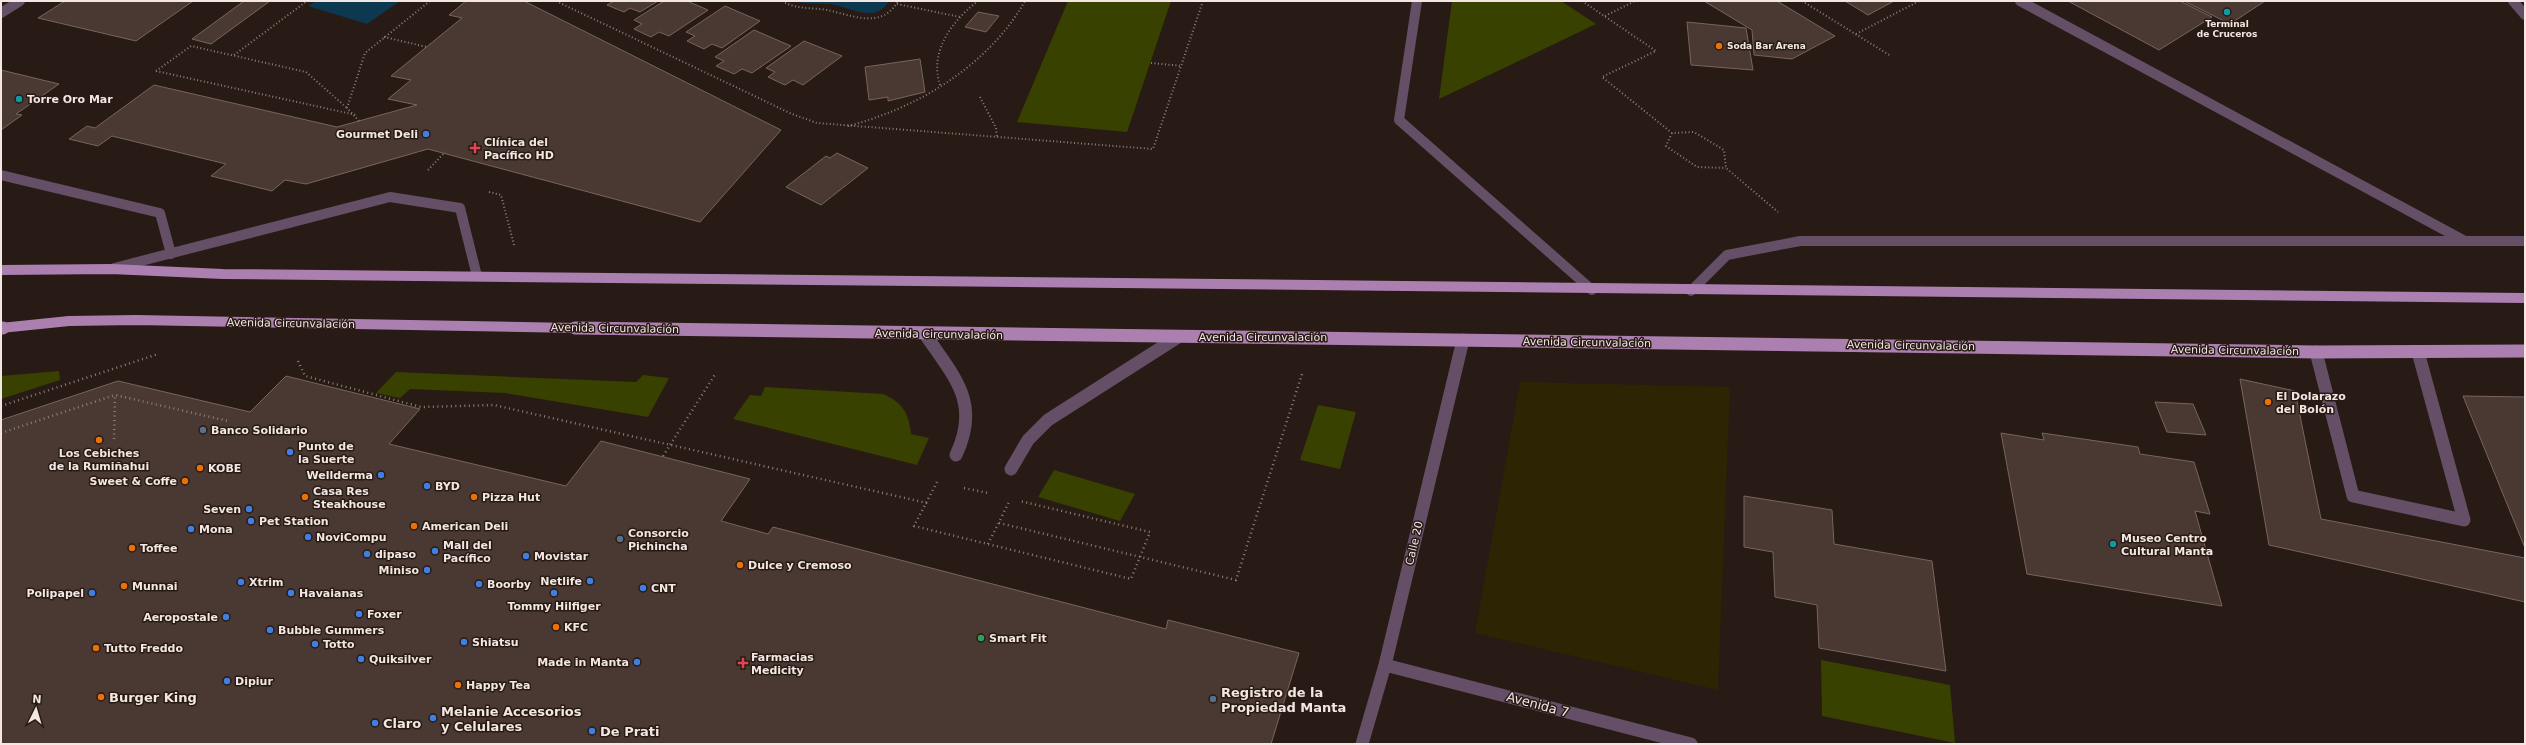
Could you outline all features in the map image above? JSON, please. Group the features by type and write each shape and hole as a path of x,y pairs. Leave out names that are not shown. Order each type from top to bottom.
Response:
{"main road":[{"path":"1,270 111,269 223,274 939,279 1592,290 2525,298"},
{"name":"Avenida Circunvalación","path":"1,328 69,321 136,320 925,334 2316,352 2525,351"}],"street":[{"path":"1,13 20,1"},
{"path":"1417,1 1399,120 1592,290"},
{"path":"2020,1 2464,240"},
{"path":"2514,1 2525,3"},
{"path":"2514,1 2525,15"},
{"path":"1,175 160,213 171,254"},
{"path":"111,269 390,196 460,208 477,276"},
{"path":"1691,291 1727,255 1800,241 2525,241"},
{"path":"925,334 956,383 965,402 967,421 956,455"},
{"path":"1011,469 1024,444 1036,428 1053,415 1100,389 1178,337"},
{"name":"Calle 20","path":"1362,744 1385,665 1463,340"},
{"path":"2316,352 2353,496 2464,520 2418,352"},
{"name":"Avenida 7","path":"1385,665 1691,744"}],"path":[{"path":"234,55 307,1"},
{"path":"347,108 365,52 430,1"},
{"path":"556,1 792,114 817,123 846,127 1154,149 1203,1"},
{"path":"782,1 799,9 836,12 856,19 871,19 890,12 897,2 960,17"},
{"path":"940,85 935,76 935,63 947,35 960,17 978,1"},
{"path":"846,127 894,113 924,98 940,85 992,50 1008,32 1025,1"},
{"path":"1582,1 1656,51 1602,77 1672,133 1694,132 1724,150 1726,168"},
{"path":"1605,16 1636,1"},
{"path":"1802,1 1892,56"},
{"path":"1856,34 1919,1"},
{"path":"383,37 427,47"},
{"path":"356,116 156,71 191,46 306,72 356,116 359,121"},
{"path":"1151,63 1182,66"},
{"path":"980,97 996,128 997,138"},
{"path":"1672,133 1666,146 1697,167 1726,168 1783,217"},
{"path":"424,173 445,152"},
{"path":"1,406 158,354"},
{"path":"298,361 305,376 421,407 494,406 927,503"},
{"path":"998,523 1236,580 1304,367"},
{"path":"663,456 716,374"},
{"path":"114,439 115,395"},
{"path":"1,433 115,395 228,421"},
{"path":"945,483 937,482 914,526 1131,579 1150,532 1019,501"},
{"path":"960,487 996,495"},
{"path":"988,544 1011,499 1004,497"}],"green space":[{"path":"1068,1 1171,1 1127,132 1017,122"},
{"path":"1452,1 1561,1 1596,24 1439,99"},
{"path":"59,371 60,380 1,399 1,376"},
{"path":"396,372 636,382 643,375 669,378 648,417 505,393 410,389 400,398 376,393"},
{"path":"765,387 883,394 890,397 903,409 908,420 911,434 929,438 917,465 733,419 750,395 761,396"},
{"path":"1318,405 1356,412 1340,469 1300,460"},
{"path":"1054,470 1135,494 1120,521 1038,497"},
{"path":"1821,660 1950,685 1955,743 1822,716"}],"sand":[{"path":"1520,382 1730,387 1718,690 1475,633"}],"water":[{"path":"316,1 400,1 367,24 308,6"},
{"path":"796,1 889,1 877,12 869,13 837,5"}],"building":[{"path":"65,1 193,1 136,41 38,18"},
{"path":"244,1 270,1 211,44 192,39"},
{"path":"466,1 524,1 781,130 700,222 428,149 306,184 285,180 272,191 211,176 226,164 112,136 98,146 69,139 87,126 95,128 154,85 337,127 417,105 388,99 411,80 391,76 462,18 449,15"},
{"path":"614,1 658,1 640,12 630,8 624,12 607,5"},
{"path":"664,1 687,1 708,10 669,36 659,32 651,37 634,29 642,24 634,20"},
{"path":"1704,1 1777,1 1835,36 1792,59 1754,55 1752,30"},
{"path":"1845,1 1894,1 1868,15"},
{"path":"2068,1 2180,1 2212,17 2159,50"},
{"name":"Terminal de Cruceros","path":"2184,1 2265,1 2230,24"},
{"path":"725,6 760,21 722,48 712,44 704,49 687,41 695,36 686,32"},
{"path":"978,12 999,16 986,32 965,27"},
{"name":"Soda Bar Arena","path":"1687,22 1746,28 1753,70 1691,65"},
{"path":"754,30 791,46 752,73 742,69 734,74 716,66 724,61 715,57"},
{"path":"804,41 842,56 803,85 793,80 785,85 768,77 775,72 766,68"},
{"path":"920,59 925,92 888,101 888,97 869,100 865,67"},
{"name":"Torre Oro Mar","path":"1,70 59,84 16,114 22,115 1,130"},
{"path":"837,153 868,168 821,205 786,187 826,156 830,158"},
{"name":"Mall del Pacífico","path":"286,376 420,409 389,444 566,486 601,441 750,479 721,521 768,534 773,527 1166,629 1168,620 1299,653 1271,744 1,744 1,420 118,381 250,412"},
{"path":"2240,379 2295,391 2321,519 2525,558 2525,602 2269,545"},
{"path":"2463,396 2525,397 2525,548"},
{"path":"2155,402 2193,404 2206,435 2167,432"},
{"name":"Museo Centro Cultural Manta","path":"2001,433 2044,440 2042,433 2138,447 2140,454 2194,462 2210,514 2195,511 2222,606 2027,574"},
{"path":"1744,496 1832,510 1834,544 1932,561 1946,671 1819,648 1817,605 1775,597 1773,552 1744,547"}],"place":[{"name":"Terminal de Cruceros","path":"2227,12"},
{"name":"Soda Bar Arena","path":"1719,46"},
{"name":"Torre Oro Mar","path":"19,99"},
{"name":"Gourmet Deli","path":"426,134"},
{"name":"Clínica del Pacífico HD","path":"475,148"},
{"name":"El Dolarazo del Bolón","path":"2268,402"},
{"name":"Banco Solidario","path":"203,430"},
{"name":"Los Cebiches de la Rumiñahui","path":"99,440"},
{"name":"Punto de la Suerte","path":"290,452"},
{"name":"KOBE","path":"200,468"},
{"name":"Wellderma","path":"381,475"},
{"name":"Sweet & Coffe","path":"185,481"},
{"name":"BYD","path":"427,486"},
{"name":"Casa Res Steakhouse","path":"305,497"},
{"name":"Pizza Hut","path":"474,497"},
{"name":"Seven","path":"249,509"},
{"name":"Pet Station","path":"251,521"},
{"name":"American Deli","path":"414,526"},
{"name":"Mona","path":"191,529"},
{"name":"NoviCompu","path":"308,537"},
{"name":"Consorcio Pichincha","path":"620,539"},
{"name":"Museo Centro Cultural Manta","path":"2113,544"},
{"name":"Toffee","path":"132,548"},
{"name":"Mall del Pacífico","path":"435,551"},
{"name":"dipaso","path":"367,554"},
{"name":"Movistar","path":"526,556"},
{"name":"Dulce y Cremoso","path":"740,565"},
{"name":"Miniso","path":"427,570"},
{"name":"Netlife","path":"590,581"},
{"name":"Xtrim","path":"241,582"},
{"name":"Boorby","path":"479,584"},
{"name":"Munnai","path":"124,586"},
{"name":"CNT","path":"643,588"},
{"name":"Polipapel","path":"92,593"},
{"name":"Havaianas","path":"291,593"},
{"name":"Tommy Hilfiger","path":"554,593"},
{"name":"Foxer","path":"359,614"},
{"name":"Aeropostale","path":"226,617"},
{"name":"KFC","path":"556,627"},
{"name":"Bubble Gummers","path":"270,630"},
{"name":"Smart Fit","path":"981,638"},
{"name":"Shiatsu","path":"464,642"},
{"name":"Totto","path":"315,644"},
{"name":"Tutto Freddo","path":"96,648"},
{"name":"Quiksilver","path":"361,659"},
{"name":"Made in Manta","path":"637,662"},
{"name":"Farmacias Medicity","path":"743,663"},
{"name":"Dipiur","path":"227,681"},
{"name":"Happy Tea","path":"458,685"},
{"name":"Burger King","path":"101,697"},
{"name":"Registro de la Propiedad Manta","path":"1213,699"},
{"name":"Melanie Accesorios y Celulares","path":"433,718"},
{"name":"Claro","path":"375,723"},
{"name":"De Prati","path":"592,731"}]}
